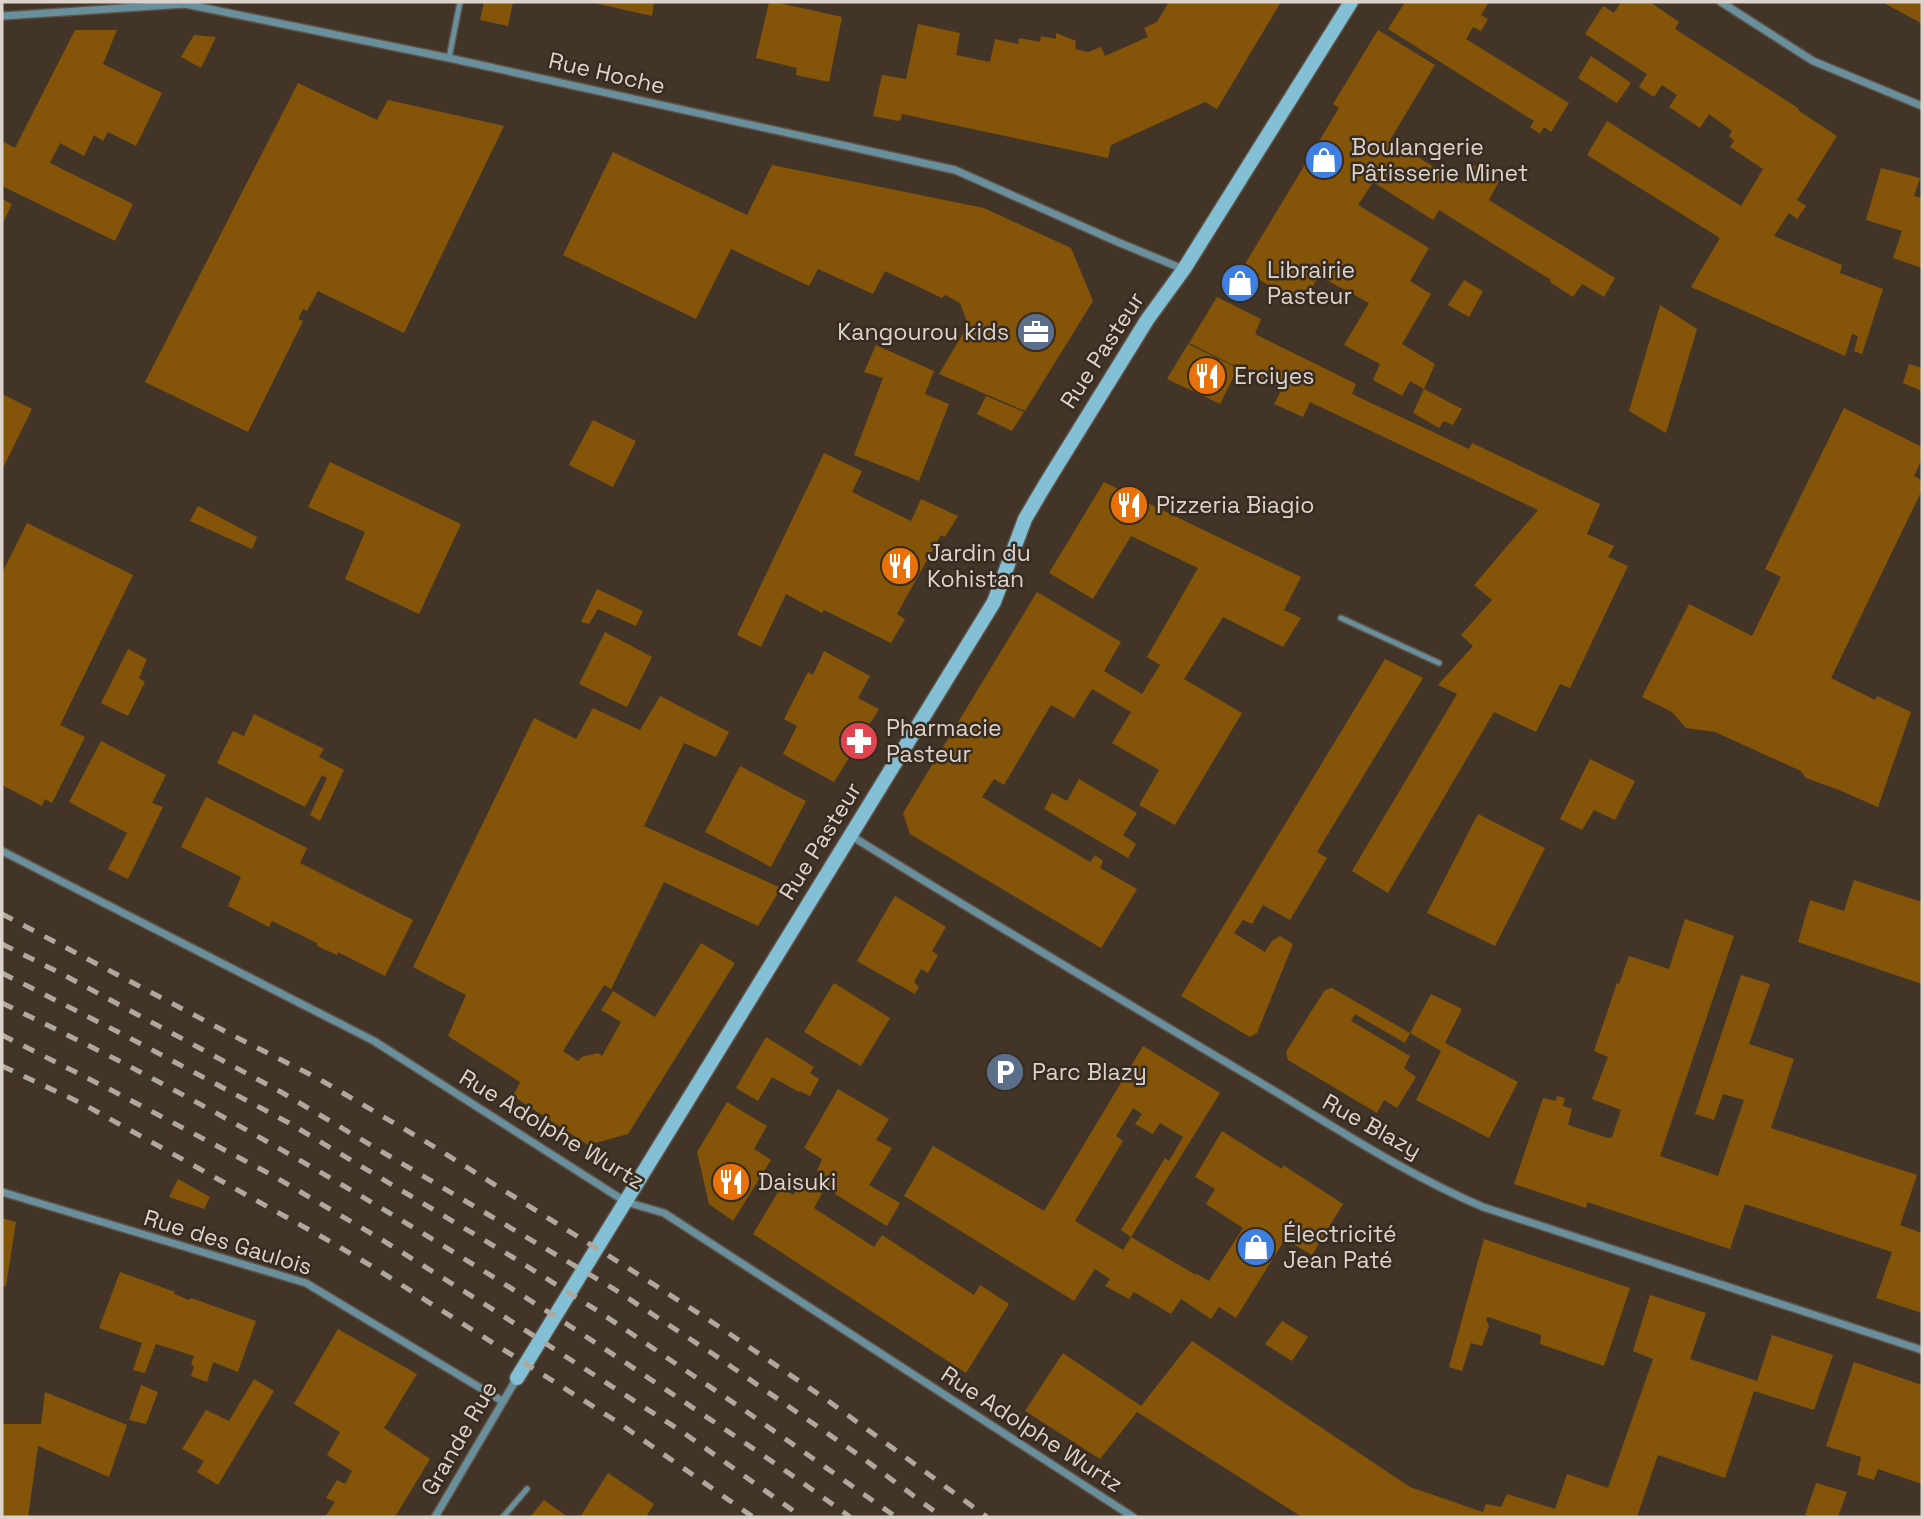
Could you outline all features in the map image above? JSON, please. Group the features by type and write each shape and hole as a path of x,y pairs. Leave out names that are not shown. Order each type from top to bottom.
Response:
{"street":[{"name":"Rue Pasteur","path":"517,1378 993,602 1025,519 1045,485 1351,2"},
{"path":"1721,2 1813,61 1922,106"},
{"name":"Rue Hoche","path":"2,16 185,4 449,58 955,170 1184,269"},
{"name":"Rue Blazy","path":"850,835 1315,1117 1454,1194 1483,1207 1922,1350"},
{"name":"Rue Adolphe Wurtz","path":"2,851 374,1041 626,1202 664,1213 1133,1517"},
{"name":"Rue des Gaulois","path":"2,1192 306,1283 502,1401"},
{"name":"Grande Rue","path":"435,1517 517,1378"}],"lane":[{"path":"449,58 460,2"},
{"path":"1341,618 1439,663"},
{"path":"503,1517 527,1489"}],"building":[{"path":"484,2 513,2 508,26 480,20"},
{"path":"590,2 654,2 652,16"},
{"path":"769,2 842,17 829,82 796,75 797,68 756,58"},
{"path":"1169,2 1281,2 1217,109 1205,102 1111,145 1108,158 902,114 898,121 873,116 882,75 906,79 918,24 960,33 956,55 990,62 995,39 1018,44 1019,38 1040,42 1041,36 1056,39 1056,33 1076,41 1075,49 1088,52 1101,47 1105,56 1148,37 1144,28 1157,22"},
{"path":"1405,2 1489,2 1481,15 1488,19 1481,31 1473,27 1466,39 1569,103 1551,132 1544,127 1540,134 1530,127 1534,121 1388,29"},
{"path":"1621,2 1650,2 1679,22 1675,29 1837,136 1797,200 1806,206 1797,219 1789,213 1774,236 1842,265 1840,273 1883,289 1862,354 1854,351 1858,336 1852,334 1845,356 1691,287 1720,238 1587,155 1607,121 1741,206 1763,169 1730,147 1734,141 1729,136 1732,131 1709,114 1700,128 1669,107 1677,95 1662,85 1654,97 1639,87 1647,74 1585,34 1603,6 1614,13"},
{"path":"1882,2 1922,2 1922,23 1921,23"},
{"path":"75,30 117,30 103,64 162,93 136,146 108,132 103,141 94,135 84,156 60,143 50,163 133,204 115,241 2,186 2,141 15,148"},
{"path":"1378,30 1435,65 1390,140 1462,184 1473,165 1499,181 1489,200 1615,278 1604,297 1582,284 1573,297 1550,282 1551,280 1439,210 1433,220 1373,182 1358,205 1429,248 1410,281 1431,294 1402,344 1435,364 1424,389 1410,381 1402,396 1373,380 1380,364 1344,345 1369,303 1319,276 1301,305 1242,269 1339,108 1333,104"},
{"path":"194,35 216,37 201,68 181,57"},
{"path":"1591,56 1631,83 1617,103 1578,78"},
{"path":"298,83 377,120 388,100 504,126 404,333 318,291 307,311 303,309 298,319 303,321 248,432 145,382"},
{"path":"613,152 747,215 772,165 984,208 1071,248 1093,301 1025,411 939,374 968,325 960,303 945,295 942,298 885,271 873,294 818,269 809,286 731,249 696,319 563,255"},
{"path":"1881,168 1920,178 1914,196 1922,198 1922,268 1893,258 1902,231 1866,220"},
{"path":"2,199 12,204 2,225"},
{"path":"1464,280 1483,291 1469,317 1448,305"},
{"path":"1217,297 1261,319 1255,334 1356,384 1352,394 1469,449 1472,443 1600,504 1587,534 1614,546 1608,557 1628,566 1570,688 1560,684 1536,732 1494,712 1388,893 1352,871 1457,694 1438,685 1473,646 1461,635 1492,600 1474,585 1538,510 1310,402 1303,417 1274,404 1282,389 1189,343"},
{"path":"1660,305 1697,329 1666,433 1629,411"},
{"path":"1188,344 1238,368 1220,404 1167,379"},
{"path":"876,345 934,371 925,394 949,404 919,481 854,455 883,378 864,372"},
{"path":"1909,364 1922,368 1922,391 1903,383"},
{"path":"1424,389 1462,409 1453,425 1444,421 1439,428 1413,413"},
{"path":"2,394 32,409 2,470"},
{"path":"986,396 1024,412 1012,431 977,414"},
{"path":"1844,408 1922,447 1922,459 1914,476 1922,480 1922,490 1831,678 1875,700 1877,696 1911,712 1878,807 1806,778 1801,771 1715,732 1686,728 1672,712 1642,697 1689,604 1752,636 1781,577 1765,569"},
{"path":"593,420 636,441 613,487 569,465"},
{"path":"824,453 862,471 852,492 911,521 921,499 958,516 945,537 941,535 897,614 905,619 891,643 786,594 761,647 737,635"},
{"path":"330,462 461,524 419,614 345,579 365,532 308,507"},
{"path":"1104,482 1301,577 1284,610 1301,618 1283,647 1223,617 1184,679 1242,713 1175,825 1139,805 1159,770 1112,743 1131,712 1092,689 1074,718 1051,705 1004,785 994,779 982,797 1090,862 1095,855 1103,861 1100,868 1137,889 1101,948 910,834 903,813 1037,592 1121,642 1104,671 1142,694 1160,665 1147,657 1198,568 1131,536 1093,599 1049,573"},
{"path":"198,506 257,537 252,549 190,521"},
{"path":"27,523 133,575 60,725 85,737 52,803 45,799 42,806 2,785 2,573"},
{"path":"597,589 643,611 636,626 598,609 589,624 581,622"},
{"path":"605,632 652,657 627,707 579,684"},
{"path":"128,649 147,659 139,678 145,682 128,716 101,703"},
{"path":"824,651 870,676 858,698 879,709 834,782 783,754 797,726 784,719 808,672 813,675"},
{"path":"1385,659 1423,678 1317,852 1327,858 1290,920 1263,905 1252,924 1243,920 1234,933 1265,952 1272,941 1280,936 1293,944 1257,1033 1250,1037 1181,996"},
{"path":"660,696 729,732 716,757 684,743 644,826 781,888 758,926 664,882 611,989 604,985 563,1051 578,1061 582,1057 598,1053 602,1056 621,1022 601,1010 613,991 655,1017 701,943 735,963 628,1134 588,1145 513,1096 520,1082 448,1036 466,995 413,967 534,718 576,739 593,708 640,730"},
{"path":"254,714 324,749 319,757 344,770 320,821 310,815 327,778 322,775 305,807 217,763 233,731 244,736"},
{"path":"101,741 166,775 152,803 163,807 128,879 108,869 127,833 69,802"},
{"path":"1590,759 1635,781 1615,820 1594,810 1582,830 1560,819"},
{"path":"740,766 806,801 771,867 705,832"},
{"path":"1079,779 1137,813 1123,835 1136,844 1128,858 1044,809 1052,793 1067,801"},
{"path":"206,797 307,848 300,863 413,920 385,976 338,952 337,955 317,946 317,943 272,921 269,927 228,906 241,877 181,847"},
{"path":"1478,814 1545,848 1495,946 1427,913"},
{"path":"1854,880 1922,902 1922,984 1798,942 1810,900 1844,911"},
{"path":"895,896 946,927 932,951 938,955 928,973 921,969 914,982 919,987 915,994 857,961"},
{"path":"1685,919 1734,936 1660,1156 1718,1176 1744,1100 1723,1094 1714,1120 1695,1114 1741,975 1770,984 1749,1044 1794,1059 1771,1128 1917,1175 1900,1225 1922,1233 1922,1313 1876,1298 1892,1252 1745,1204 1730,1249 1587,1202 1586,1208 1514,1184 1543,1098 1556,1101 1557,1096 1565,1098 1563,1106 1572,1109 1568,1125 1612,1137 1621,1110 1592,1099 1608,1057 1594,1051 1629,956 1669,969"},
{"path":"834,983 890,1018 861,1066 804,1032"},
{"path":"1332,988 1410,1033 1405,1043 1355,1014 1351,1021 1410,1056 1404,1068 1416,1077 1397,1108 1384,1100 1377,1113 1288,1060 1286,1052 1325,990"},
{"path":"1431,994 1462,1009 1445,1043 1518,1082 1489,1138 1416,1100 1441,1051 1410,1033"},
{"path":"766,1037 814,1067 810,1073 819,1079 810,1096 772,1077 758,1101 736,1088"},
{"path":"1143,1046 1220,1093 1131,1237 1209,1281 1243,1228 1206,1204 1215,1189 1195,1177 1222,1131 1282,1169 1283,1165 1343,1204 1312,1255 1285,1239 1236,1318 1219,1307 1211,1319 1181,1299 1171,1314 1134,1292 1129,1299 1105,1286 1110,1279 1095,1269 1074,1301 904,1196 933,1146 1044,1211","holes":["1133,1108 1142,1114 1135,1124 1153,1134 1160,1123 1183,1137 1169,1161 1165,1158 1121,1230 1131,1237 1123,1250 1075,1221 1123,1141 1116,1136"]},
{"path":"838,1089 889,1119 876,1140 892,1148 869,1185 900,1203 887,1226 835,1194 836,1191 826,1184 828,1179 817,1171 822,1159 804,1148"},
{"name":"Daisuki","path":"727,1102 767,1126 754,1149 771,1160 733,1221 709,1204 697,1152"},
{"path":"178,1179 210,1197 204,1209 169,1197"},
{"path":"803,1180 822,1193 814,1208 874,1247 882,1235 974,1295 980,1285 1009,1304 966,1373 753,1234 781,1187 793,1195"},
{"path":"2,1218 16,1222 6,1286 2,1286"},
{"path":"1484,1239 1630,1288 1604,1366 1540,1344 1541,1335 1488,1317 1486,1319 1489,1326 1482,1346 1471,1343 1462,1371 1449,1367"},
{"path":"120,1272 175,1292 174,1294 189,1300 191,1298 256,1321 238,1372 213,1362 207,1382 191,1376 194,1356 156,1344 145,1373 133,1370 142,1343 99,1328"},
{"path":"1650,1295 1706,1313 1690,1359 1757,1381 1772,1335 1833,1355 1814,1410 1754,1391 1725,1478 1658,1455 1637,1517 1302,1517 1137,1412 1100,1459 1025,1411 1063,1353 1141,1406 1192,1341 1410,1487 1483,1512 1486,1504 1501,1507 1507,1494 1555,1509 1567,1474 1608,1488 1653,1359 1633,1351"},
{"path":"1282,1321 1308,1337 1292,1361 1265,1344"},
{"path":"338,1329 417,1374 384,1428 430,1459 395,1517 325,1517 335,1502 326,1498 337,1480 345,1484 352,1471 327,1455 340,1432 294,1404"},
{"path":"1854,1362 1922,1385 1922,1484 1878,1469 1874,1480 1857,1475 1861,1457 1826,1446"},
{"path":"254,1379 274,1391 218,1485 197,1472 204,1461 182,1449 206,1410 229,1421"},
{"path":"141,1385 158,1392 146,1424 129,1420"},
{"path":"45,1392 127,1425 109,1477 38,1446 28,1517 2,1517 2,1424 41,1424"},
{"path":"608,1473 654,1504 646,1517 580,1517"},
{"path":"1816,1483 1847,1492 1838,1517 1805,1515"},
{"path":"544,1500 568,1517 530,1517"}],"railway":[{"path":"2,914 319,1079 428,1143 718,1326 827,1400 987,1517"},
{"path":"2,944 281,1092 614,1289 860,1456 942,1517"},
{"path":"2,973 289,1123 514,1258 601,1313 896,1517"},
{"path":"2,1003 193,1100 392,1214 586,1337 850,1517"},
{"path":"2,1035 270,1174 379,1238 684,1433 802,1517"},
{"path":"2,1066 83,1104 378,1270 616,1421 753,1517"}],"place":[{"name":"Boulangerie Pâtisserie Minet","path":"1324,160"},
{"name":"Librairie Pasteur","path":"1240,283"},
{"name":"Kangourou kids","path":"1036,332"},
{"name":"Erciyes","path":"1207,376"},
{"name":"Pizzeria Biagio","path":"1129,505"},
{"name":"Jardin du Kohistan","path":"900,566"},
{"name":"Pharmacie Pasteur","path":"859,741"},
{"name":"Parc Blazy","path":"1005,1072"},
{"name":"Daisuki","path":"731,1182"},
{"name":"Électricité Jean Paté","path":"1256,1247"}]}
